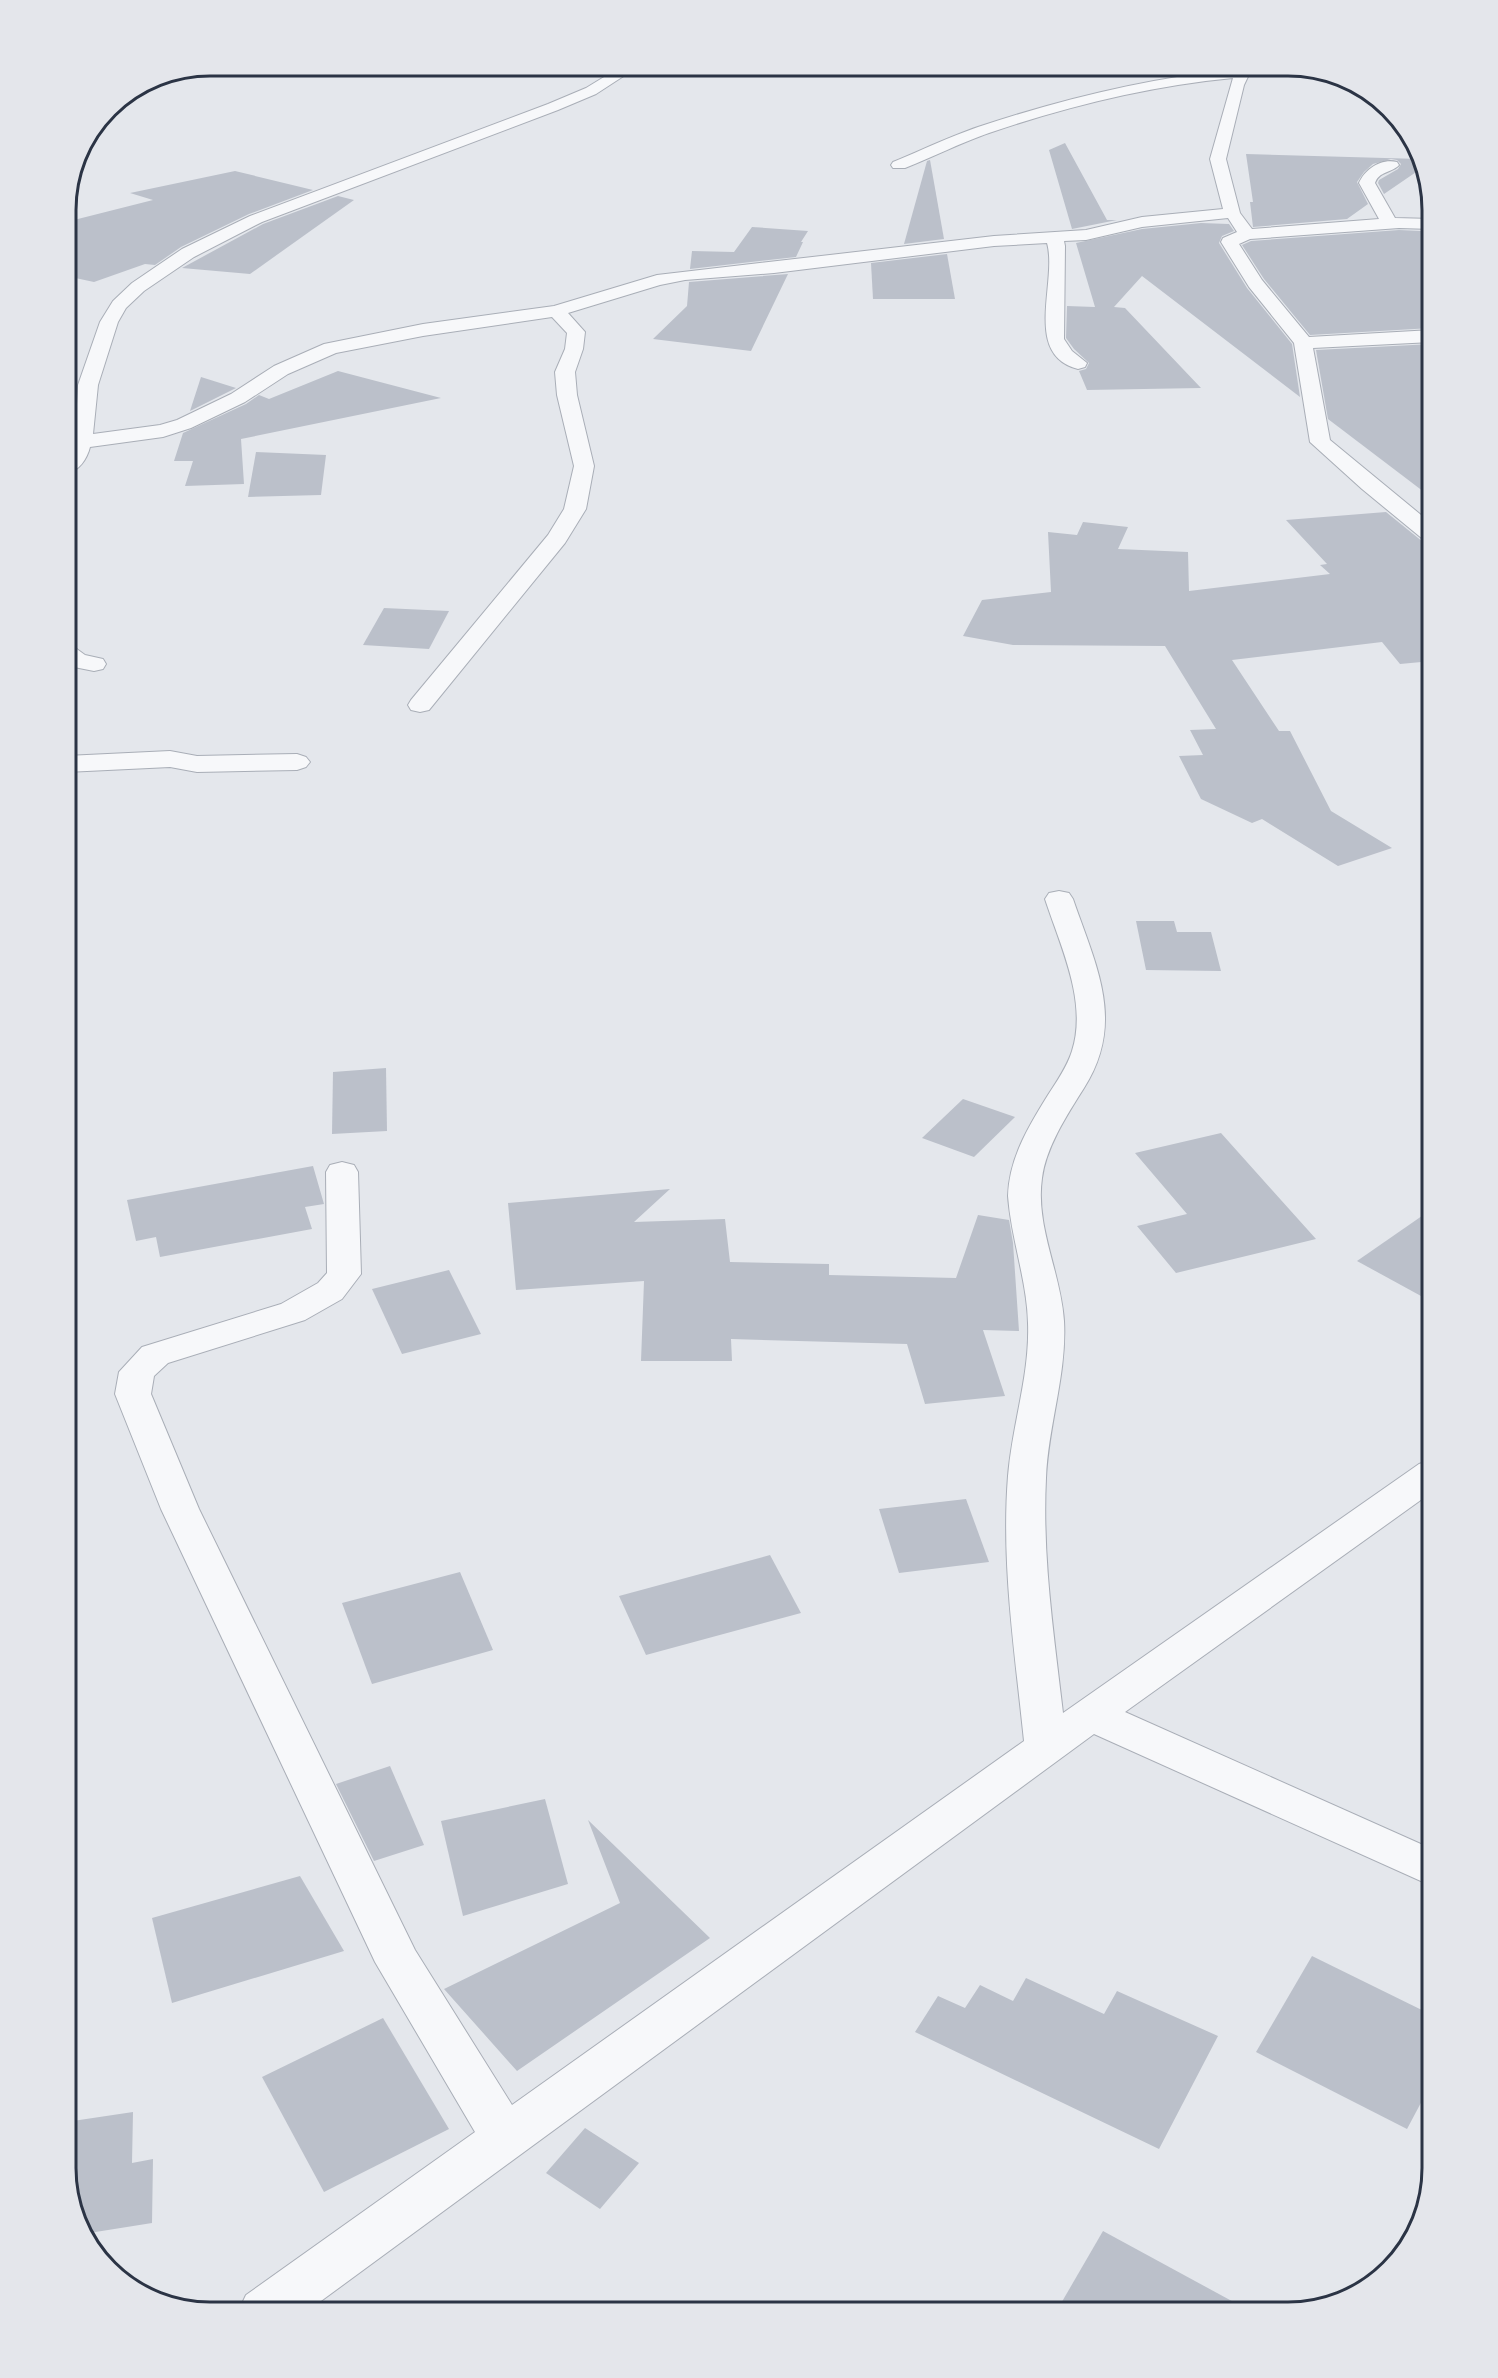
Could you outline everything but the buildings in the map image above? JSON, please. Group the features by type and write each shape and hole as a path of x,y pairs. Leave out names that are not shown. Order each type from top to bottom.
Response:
{"street":[{"path":"77,457 86,423 88,385 109,322 119,305 138,287 188,253 256,219 554,107 591,91 614,77"},
{"path":"899,165 983,131 1144,87 1201,77"},
{"path":"1241,77 1237,85 1218,159 1232,213 1247,234"},
{"path":"1389,223 1367,183 1369,176 1391,165"},
{"path":"81,442 163,431 184,424 238,398 281,370 331,348 413,332 556,311 633,287 685,275 774,268 1053,236 1086,235 1142,222 1232,213"},
{"path":"1422,224 1389,223 1247,234 1229,242 1255,283 1303,343 1320,442 1369,485 1422,526"},
{"path":"1053,236 1057,246 1055,339 1065,355 1078,363"},
{"path":"420,705 557,538 575,509 584,465 567,395 565,372 574,350 576,332 556,311"},
{"path":"1303,343 1422,337"},
{"path":"77,661 94,664"},
{"path":"77,763 170,759 197,764 297,762"},
{"path":"1046,1747 1026,1542 1027,1474 1043,1369 1046,1323 1040,1272 1028,1218 1025,1179 1043,1128 1072,1082 1088,1048 1091,1024 1089,998 1059,899"},
{"path":"342,1172 344,1274 330,1292 293,1312 155,1355 137,1372 134,1394 180,1509 398,1962 505,2138"},
{"path":"279,2301 1046,1747 1422,1480"},
{"path":"1091,1715 1422,1864"}]}
